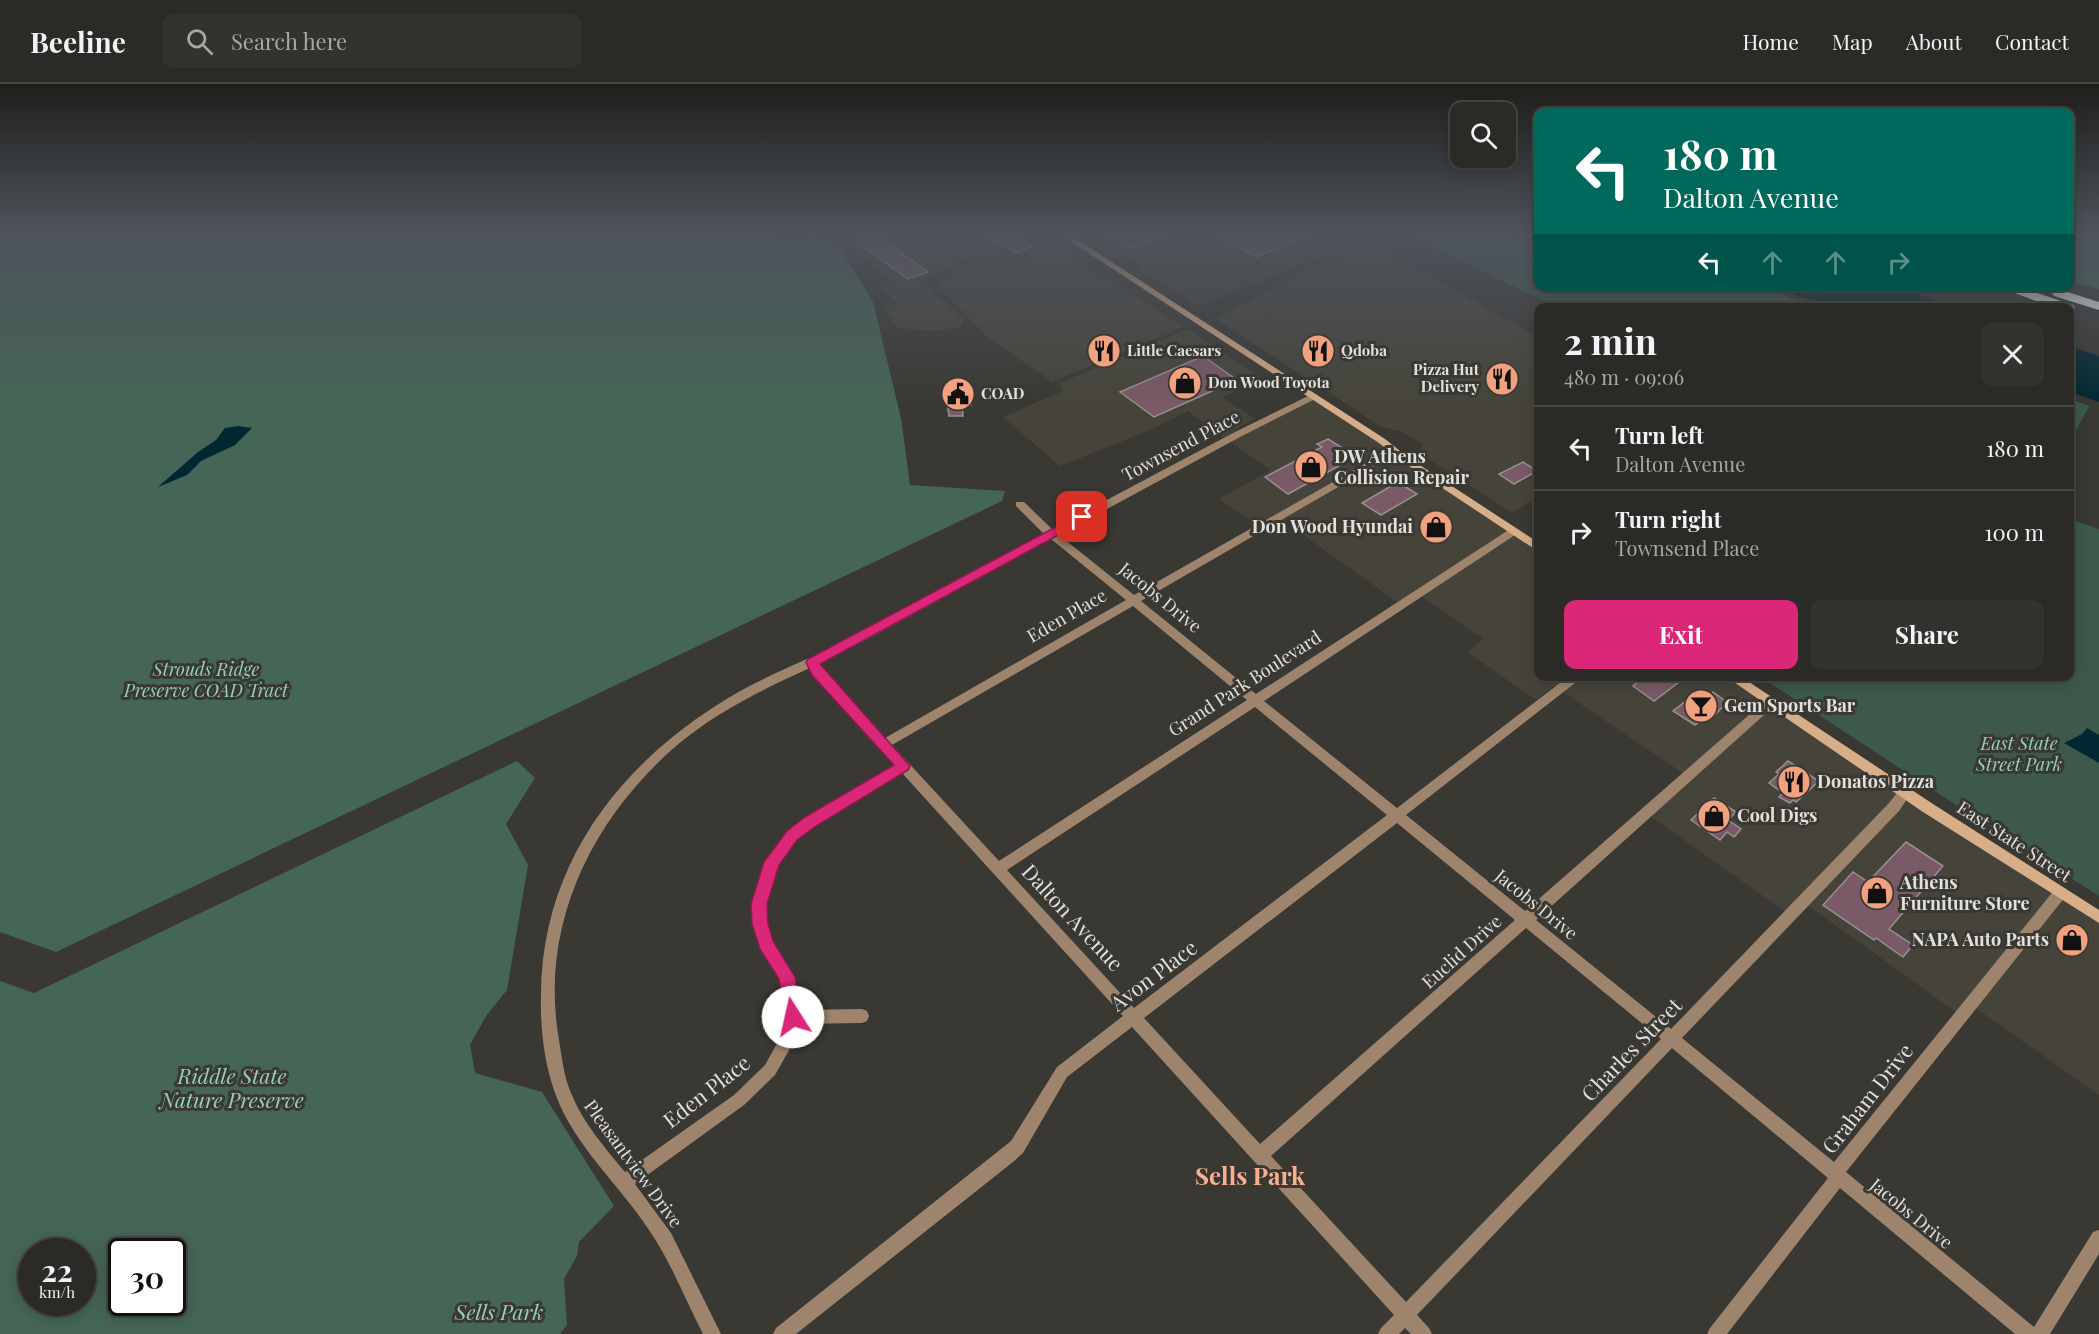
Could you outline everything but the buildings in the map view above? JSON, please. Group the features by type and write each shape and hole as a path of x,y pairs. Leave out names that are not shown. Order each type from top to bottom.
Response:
{"highway":[{"path":"2018,291 2055,303"},
{"path":"2056,291 2099,305"},
{"path":"2074,309 2099,317"}],"main road":[{"path":"1151,291 1534,545"},
{"name":"East State Street","path":"1738,681 1905,793 2099,917"}],"street":[{"name":"Townsend Place","path":"813,662 1052,533 1312,397"},
{"name":"Eden Place","path":"884,744 1395,451"},
{"name":"Jacobs Drive","path":"1020,504 1052,533 2029,1334"},
{"name":"Grand Park Boulevard","path":"998,869 1255,698 1514,531"},
{"name":"Dalton Avenue","path":"813,662 817,671 903,766 1423,1334"},
{"name":"Pleasantview Drive","path":"712,1334 660,1232 585,1136 564,1100 556,1074 550,1040 546,979 554,922 575,864 604,816 638,775 659,755 720,708 794,669 813,662"},
{"name":"Avon Place","path":"782,1334 1017,1147 1062,1072 1571,681"},
{"name":"Euclid Drive","path":"1259,1156 1770,703"},
{"name":"Eden Place","path":"623,1183 740,1100 770,1070 787,1040 793,1017 787,977 765,944 760,924 759,904 772,862 792,836 810,821 903,766"},
{"name":"Charles Street","path":"1388,1334 1905,793"},
{"name":"Graham Drive","path":"1716,1334 1832,1187 1840,1167 1847,1158 2060,893"},
{"path":"793,1017 862,1016"},
{"path":"2040,1334 2099,1238"}],"shaded area":[{"path":"884,291 932,291 964,320 960,327 937,331 898,328 883,306 901,305"},
{"path":"943,291 1129,291 1183,327 1052,382 989,338"},
{"path":"1174,291 1235,291 1199,306"},
{"path":"1266,291 1457,291 1534,335 1534,499 1512,513 1421,454 1422,444 1403,432 1381,427 1217,319"},
{"path":"1188,329 1262,378 1222,397 1254,418 1224,438 1188,411 1152,429 1060,466 1003,417 1063,391 1060,383"},
{"path":"1312,397 1534,545 1534,681 1737,681 2099,917 2099,1095 1970,1004 1960,1015 1803,902 1790,915 1646,813 1687,776 1554,686 1536,700 1467,652 1483,639 1417,593 1400,604 1278,517 1260,527 1219,499 1271,470 1230,442"}],"green space":[{"name":"Strouds Ridge Preserve COAD Tract","path":"0,291 866,291 873,302 901,418 910,485 1005,491 1002,501 56,952 0,932"},
{"path":"1524,291 1772,291 1805,303 1549,303"},
{"path":"2074,400 2089,406 2074,434"},
{"name":"East State Street Park","path":"2074,520 2099,529 2099,896 1767,681 2074,681"},
{"name":"Riddle State Nature Preserve","path":"517,761 535,778 506,824 528,865 507,990 486,1016 470,1045 475,1073 542,1092 614,1206 579,1242 577,1256 564,1279 567,1325 560,1334 0,1334 0,981 34,993"}],"water":[{"path":"1785,291 1908,291 1944,303 1818,303"},
{"path":"2074,347 2099,356 2099,402 2074,393"},
{"path":"238,426 252,428 235,445 201,461 187,475 158,487 198,452 216,440 225,428"},
{"path":"2087,728 2099,735 2099,763 2064,743 2082,734"}],"place":[{"name":"Little Caesars","path":"1104,351"},
{"name":"Qdoba","path":"1318,351"},
{"name":"Pizza Hut Delivery","path":"1502,379"},
{"name":"Don Wood Toyota","path":"1185,383"},
{"name":"COAD","path":"958,394"},
{"name":"DW Athens Collision Repair","path":"1311,467"},
{"name":"Don Wood Hyundai","path":"1436,527"},
{"name":"Gem Sports Bar","path":"1701,706"},
{"name":"Donatos Pizza","path":"1794,782"},
{"name":"Cool Digs","path":"1714,816"},
{"name":"Athens Furniture Store","path":"1877,893"},
{"name":"NAPA Auto Parts","path":"2072,940"}],"district":[{"name":"Sells Park","path":"1250,1177"}],"route":[{"path":"793,1017 787,977 765,944 760,924 759,904 772,862 792,836 810,821 903,766 817,671 813,662 1082,517"}]}
